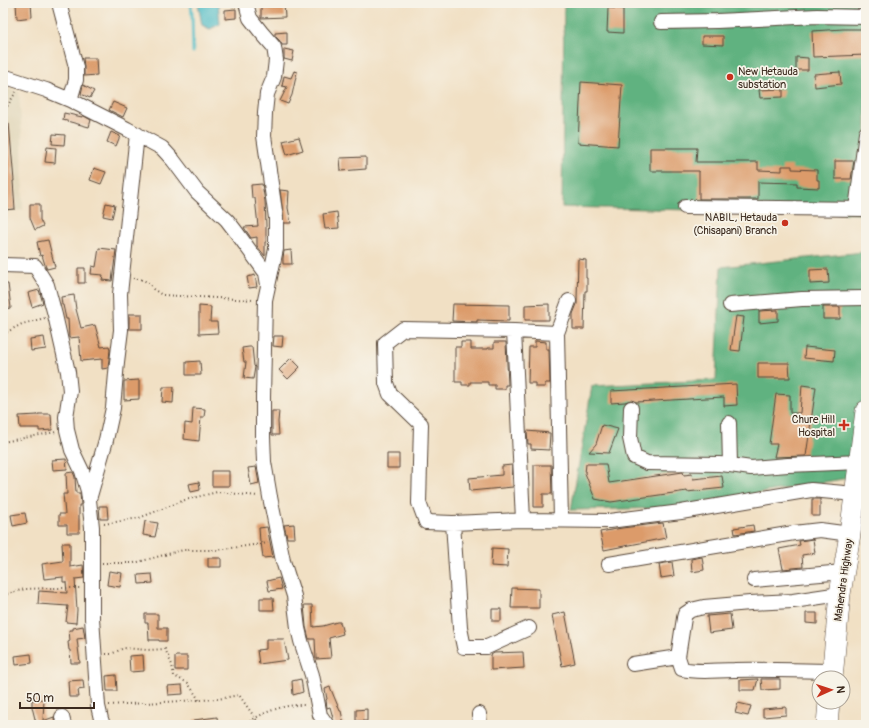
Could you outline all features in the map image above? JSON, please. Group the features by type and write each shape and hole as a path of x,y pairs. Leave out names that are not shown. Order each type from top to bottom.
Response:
{"highway":[{"name":"Mahendra Highway","path":"832,670 840,594 850,534 866,412"},
{"path":"827,725 828,710"}],"street":[{"path":"59,3 76,67 76,80 70,100"},
{"path":"246,3 250,18 274,47 276,60 274,78 267,94 264,136 276,218 276,249 266,294"},
{"path":"661,22 817,16 866,17"},
{"path":"3,76 46,90 70,100 162,148 197,192 227,220 266,273 263,397 264,462 283,560 294,596 301,641 312,675 320,715 327,725"},
{"path":"685,207 861,209 866,133"},
{"path":"89,498 106,440 113,408 121,330 120,294 137,134"},
{"path":"3,265 35,266 47,285 68,372 70,391 66,417 67,430 72,450 82,471 88,491 92,526 92,618 98,706 103,725"},
{"path":"730,305 802,299 866,298"},
{"path":"561,520 557,333 568,301"},
{"path":"557,333 514,330 403,328 385,343 386,382 390,394 421,424 419,503 426,522 452,523 523,520 609,521 681,512 811,490 855,494"},
{"path":"514,330 523,520"},
{"path":"631,408 630,438 634,457 646,463 719,464 751,468 860,462"},
{"path":"729,423 730,466"},
{"path":"452,523 460,628 464,647 487,647 530,628"},
{"path":"608,564 794,533 820,530 850,534"},
{"path":"754,580 843,572"},
{"path":"811,673 682,669 678,657 685,614 691,610 704,607 793,601 840,594"},
{"path":"633,664 678,657"}],"path":[{"path":"3,113 16,91 19,81"},
{"path":"122,275 143,280 149,283 153,289 162,295 266,294"},
{"path":"3,334 22,324 55,315"},
{"path":"3,442 67,430"},
{"path":"92,526 139,518 185,500 217,492 270,497"},
{"path":"92,563 134,563 183,550 217,550 279,542"},
{"path":"3,596 25,589 92,588"},
{"path":"95,653 111,654 124,648 148,650 165,649 172,665 174,676 188,683 199,700"},
{"path":"98,706 218,700 239,695 260,725"},
{"path":"243,725 273,709 298,705 318,706"}],"shaded area":[{"path":"3,87 19,92 22,136 23,210 3,212"}],"green space":[{"path":"564,3 866,3 866,214 562,207"},
{"path":"866,245 866,475 671,508 571,510 592,386 716,380 721,267 864,252"}],"water":[{"path":"198,3 218,3 220,24 210,29 202,25"}],"building":[{"path":"16,3 31,3 32,17 17,19"},
{"path":"261,3 284,3 285,17 261,18"},
{"path":"608,8 623,9 623,33 607,32"},
{"path":"236,9 236,18 225,19 225,10"},
{"path":"866,29 866,55 813,57 812,31"},
{"path":"287,32 287,45 282,45 275,36 275,33"},
{"path":"702,36 723,36 723,45 702,44"},
{"path":"284,49 294,51 292,61 284,59"},
{"path":"796,57 808,58 808,70 796,70"},
{"path":"83,58 96,58 97,75 84,76"},
{"path":"294,71 297,72 292,95 288,104 280,101 287,87 282,86 284,76 291,78"},
{"path":"840,72 841,84 815,87 814,74"},
{"path":"581,82 622,85 618,146 578,143"},
{"path":"83,85 94,91 90,98 81,94"},
{"path":"783,89 783,97 760,98 759,90"},
{"path":"113,102 127,108 123,117 109,110"},
{"path":"64,113 82,117 84,116 91,120 89,127 63,120"},
{"path":"3,123 9,123 15,209 4,210 3,197"},
{"path":"111,132 120,136 116,146 107,142"},
{"path":"53,134 65,135 64,145 52,144"},
{"path":"299,137 303,150 287,155 283,141"},
{"path":"47,147 56,148 55,163 45,162"},
{"path":"650,148 697,148 696,162 758,162 758,170 782,171 782,166 792,166 792,169 817,170 819,188 797,187 797,183 758,182 758,199 699,199 699,171 650,171"},
{"path":"366,157 366,169 341,171 340,158"},
{"path":"835,161 854,161 851,179 835,179"},
{"path":"94,168 106,172 101,184 90,180"},
{"path":"262,184 265,201 266,225 265,256 257,246 257,237 251,238 244,227 258,226 255,198 252,198 251,185"},
{"path":"280,190 289,191 288,208 291,223 284,223"},
{"path":"106,203 115,205 112,218 103,216"},
{"path":"30,204 40,204 40,220 43,226 35,230 30,218"},
{"path":"337,212 339,228 325,229 323,214"},
{"path":"48,240 55,267 47,269 42,255 40,256 37,242"},
{"path":"99,248 116,250 112,281 102,280 103,275 91,274 92,266 96,267"},
{"path":"291,250 292,264 283,264 284,251"},
{"path":"578,259 586,260 587,291 585,291 584,329 573,329 573,314 577,304"},
{"path":"78,268 85,268 85,283 78,283"},
{"path":"828,269 829,283 810,284 810,270"},
{"path":"255,275 257,287 249,288 247,277"},
{"path":"3,284 8,284 11,308 3,309"},
{"path":"39,290 43,303 32,307 28,293"},
{"path":"74,295 81,328 95,325 101,347 109,346 108,368 102,369 102,359 81,361 79,337 69,338 68,319 66,319 61,297"},
{"path":"453,304 509,305 509,321 452,321"},
{"path":"549,304 549,320 525,320 525,305"},
{"path":"199,306 211,307 210,322 217,322 218,333 199,334"},
{"path":"823,307 840,307 840,319 823,319"},
{"path":"778,310 778,321 759,323 759,311"},
{"path":"129,314 142,314 142,329 129,329"},
{"path":"736,316 744,317 740,351 731,350"},
{"path":"274,336 283,336 282,347 273,346"},
{"path":"44,337 46,349 31,351 30,339"},
{"path":"535,341 546,342 546,349 549,349 550,383 545,383 545,387 535,387 535,383 528,383 529,347 535,347"},
{"path":"461,342 471,342 471,349 488,349 494,348 494,342 506,342 508,385 505,385 505,389 495,389 495,385 488,385 488,382 470,382 470,385 462,385 462,382 455,382 455,347 461,347"},
{"path":"252,347 255,367 253,379 244,378 246,362 244,362 242,348"},
{"path":"805,347 835,350 834,361 804,358"},
{"path":"291,358 300,367 288,379 279,370"},
{"path":"200,361 201,375 186,375 186,362"},
{"path":"758,363 789,363 790,378 758,378"},
{"path":"139,380 139,399 124,400 124,381"},
{"path":"736,384 737,405 724,406 724,397 636,402 631,400 611,403 611,391"},
{"path":"802,385 816,387 806,456 774,457 777,444 769,444 776,394 790,395 790,413 800,413"},
{"path":"163,387 174,387 173,403 162,402"},
{"path":"193,408 205,409 204,417 201,417 199,441 184,439 185,423 192,424"},
{"path":"272,411 279,411 279,435 272,435"},
{"path":"51,414 52,430 39,431 39,428 20,428 19,416"},
{"path":"602,425 618,429 609,453 589,452 596,444"},
{"path":"527,431 550,433 549,450 531,449 531,444 528,444"},
{"path":"387,454 399,454 399,468 387,468"},
{"path":"66,459 67,469 53,470 52,460"},
{"path":"586,464 606,464 609,483 683,472 684,475 692,474 693,479 722,476 724,488 687,491 611,502 595,499 585,473"},
{"path":"512,465 513,487 470,491 469,478 502,475 502,466"},
{"path":"534,465 551,465 552,494 543,494 543,507 534,507"},
{"path":"256,467 259,483 251,485 248,468"},
{"path":"212,471 229,471 229,486 212,486"},
{"path":"73,472 75,477 76,493 80,493 81,505 79,505 79,533 67,533 67,525 59,525 59,514 65,514 63,494 67,494 66,473"},
{"path":"199,482 200,490 191,492 189,484"},
{"path":"812,499 820,499 820,516 812,516"},
{"path":"99,506 107,506 108,519 100,519"},
{"path":"25,513 27,523 13,526 11,515"},
{"path":"145,521 158,523 155,537 143,535"},
{"path":"663,523 666,538 604,550 600,532"},
{"path":"294,524 295,538 287,538 284,525"},
{"path":"753,525 754,531 735,534 734,528"},
{"path":"267,527 273,557 263,558 259,528"},
{"path":"813,539 815,553 802,555 803,567 783,569 779,549 800,545 799,541"},
{"path":"62,543 70,543 70,567 83,565 84,578 75,579 77,610 76,623 66,622 68,606 38,604 39,591 67,593 66,582 63,582 63,577 44,579 42,564 63,561"},
{"path":"492,548 508,549 507,567 491,566"},
{"path":"702,557 704,570 692,572 691,559"},
{"path":"208,558 221,558 221,567 208,567"},
{"path":"672,562 674,576 661,578 659,564"},
{"path":"109,571 122,573 120,587 107,585"},
{"path":"152,574 153,583 139,584 138,575"},
{"path":"279,578 282,589 269,591 267,581"},
{"path":"512,588 539,589 539,608 511,608"},
{"path":"260,598 273,598 274,610 260,610"},
{"path":"304,605 312,605 313,627 340,622 343,634 329,638 331,658 316,659 315,639 309,639 306,627"},
{"path":"492,609 501,609 501,621 492,621"},
{"path":"565,612 575,663 562,666 552,615"},
{"path":"806,613 817,613 817,624 806,623"},
{"path":"145,614 158,614 158,628 167,628 167,641 149,640 148,623 145,623"},
{"path":"730,614 732,630 709,633 707,616"},
{"path":"83,626 85,638 77,639 80,663 71,663 68,642 70,641 69,630"},
{"path":"266,639 284,639 288,660 259,664 257,650 266,649"},
{"path":"523,652 524,668 491,670 491,655 494,653"},
{"path":"31,654 32,663 16,665 15,656"},
{"path":"143,655 144,671 130,672 129,656"},
{"path":"175,656 187,656 187,670 175,670"},
{"path":"116,675 117,691 107,691 106,676"},
{"path":"301,679 303,692 293,695 292,681"},
{"path":"758,679 755,690 740,690 740,680"},
{"path":"761,679 780,679 780,689 762,690"},
{"path":"83,680 84,689 78,690 79,697 69,697 68,681"},
{"path":"182,685 183,694 168,695 167,686"},
{"path":"330,687 341,711 344,725 335,725 330,707 327,708 325,689"},
{"path":"44,699 43,721 54,717 55,725 35,725 36,723 32,700"},
{"path":"738,703 751,706 748,716 735,713"},
{"path":"786,707 786,715 763,717 763,709"},
{"path":"367,709 367,721 356,721 356,710"},
{"path":"217,717 218,725 194,725 194,720"}],"waterway":[{"path":"191,3 193,52"}],"place":[{"name":"New Hetauda substation","path":"730,77"},
{"name":"NABIL, Hetauda (Chisapani) Branch","path":"785,223"},
{"name":"Chure Hill Hospital","path":"844,425"}]}
